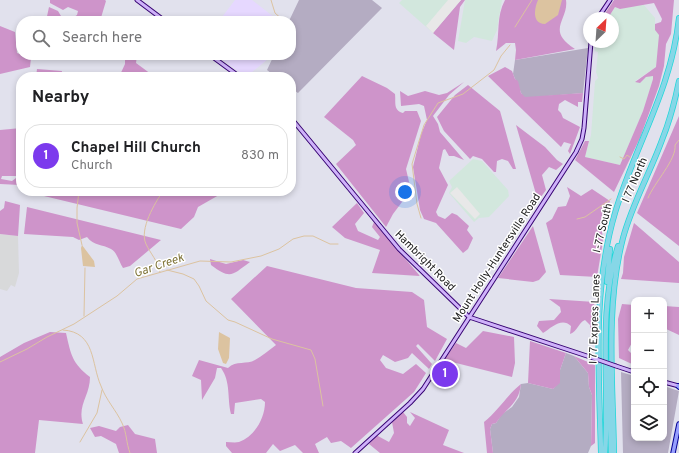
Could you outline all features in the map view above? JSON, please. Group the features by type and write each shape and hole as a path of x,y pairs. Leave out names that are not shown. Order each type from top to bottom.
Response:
{"highway":[{"name":"I-77 South","path":"606,448 607,436 599,311 606,253 620,197 668,76 679,18"},
{"name":"I 77 Express Lanes","path":"607,436 602,315 605,278 610,245 622,198 658,112 668,76"},
{"name":"I 77 Express Lanes","path":"607,436 609,312 612,279 618,246 628,214 660,139 679,83"},
{"name":"I 77 North","path":"607,436 612,319 616,271 629,219 665,132 679,83"},
{"path":"610,245 605,311 606,448 610,453"},
{"path":"606,359 608,291 611,270 618,246"},
{"path":"606,448 614,453"}],"main road":[{"path":"138,0 159,16"},
{"path":"602,12 610,0"},
{"name":"Mount Holly-Huntersville Road","path":"355,453 419,394 580,144 584,128 591,48"},
{"path":"217,60 233,72"},
{"name":"Hambright Road","path":"296,124 399,249 469,317 596,359 606,359 616,366 631,371"},
{"path":"667,383 679,386"},
{"path":"673,453 679,424"}],"shaded area":[{"path":"50,0 106,1 102,16 76,16 78,11 68,7 63,10 50,3"},
{"path":"235,0 252,0 273,16 223,16"},
{"path":"299,0 372,0 382,8 298,93 296,92 296,72 270,72 267,70 272,60 296,60 296,16 291,16"},
{"path":"402,0 461,0 433,33 399,3"},
{"path":"448,0 461,0 433,33 426,26"},
{"path":"461,0 465,0 460,7 454,50 433,33"},
{"path":"465,0 502,0 497,30 492,41 474,37 466,43 458,41"},
{"path":"505,0 566,0 566,7 560,25 561,36 575,49 515,60 515,43 506,43 496,51 500,13"},
{"path":"538,0 562,0 558,15 545,24 538,22 536,19 535,12"},
{"path":"614,0 674,0 671,34 666,44 664,66 659,86 640,138 614,192 575,160 585,141 589,141 585,157 620,165 643,111 653,76 646,77 640,83 635,82 656,67 659,35 655,30 655,24 661,22 662,19 654,3 620,9 615,7 612,12 606,12"},
{"path":"643,4 655,18 655,30 660,35 656,67 635,81 640,83 646,77 653,75 643,111 620,165 585,157 591,135 595,81 598,78 596,72 598,52 595,51 595,48 619,48 619,12 612,12 615,7 620,9"},
{"path":"49,7 58,11 61,16 47,16"},
{"path":"0,26 15,32 16,60 31,60 30,67 0,74"},
{"path":"588,48 583,93 525,98 522,95 513,74 515,60"},
{"path":"125,60 136,60 136,63 148,72 121,72"},
{"path":"223,60 267,60 252,72 239,72"},
{"path":"505,67 512,71 515,79 518,81 521,93 525,97 583,93 582,102 578,102 578,107 565,100 559,104 558,110 563,118 580,127 570,154 568,151 571,144 564,142 561,147 488,76"},
{"path":"37,69 62,71 62,72 37,72"},
{"path":"362,76 387,88 395,94 396,108 403,113 405,111 417,111 421,121 406,169 413,199 405,198 393,214 386,227 336,164 356,145 353,140 324,117"},
{"path":"464,82 449,95 433,116 438,124 440,132 464,160 454,156 449,156 445,149 443,150 439,168 448,185 436,212 438,216 445,219 452,213 457,215 469,226 467,230 473,238 468,249 463,253 436,223 424,219 420,210 413,167 421,134 427,120 424,106 419,104 401,106 400,91 408,96 425,91 439,95 447,93"},
{"path":"468,85 500,111 516,169 513,169 508,161 502,159 497,161 496,172 494,172 482,159 473,156 470,159 444,131 437,117 455,95"},
{"path":"679,116 679,246 637,213"},
{"path":"516,125 545,147 557,160 563,164 556,170 549,167 542,175 546,190 538,201"},
{"path":"16,128 16,176 2,176 1,179 12,181 16,178 16,185 0,184 0,130"},
{"path":"473,159 482,161 508,190 509,196 489,217 479,218 474,222 449,193 452,187 449,181"},
{"path":"457,187 480,214 475,219 450,193"},
{"path":"567,187 581,196 592,189 610,201 602,231 603,241 597,277 560,275 546,223 552,219 558,207 566,206 570,196"},
{"path":"44,196 217,196 198,207 194,217 181,229"},
{"path":"5,201 20,205 18,236 0,234 0,211 4,208"},
{"path":"357,203 364,213 355,224 358,231 378,240 380,237 372,227 374,222 420,276 372,273 380,250 345,238 332,227"},
{"path":"27,207 161,240 130,266 123,268 113,250 92,242 87,237 79,240 73,237 24,234"},
{"path":"634,223 679,262 679,283 621,279 624,257"},
{"path":"533,226 546,272 539,280 533,282 498,278"},
{"path":"0,234 18,236 19,273 15,287 11,285 7,291 0,289"},
{"path":"82,245 94,261 95,267 83,266"},
{"path":"210,259 226,264 243,260 250,262 235,273 227,274 211,265"},
{"path":"267,266 356,288 412,292 424,300 427,327 447,339 435,361 418,344 416,346 432,364 429,369 412,353 408,358 395,362 383,355 380,360 386,368 403,374 416,364 426,373 414,392 351,448 341,441 331,443 327,437 315,444 319,453 303,453 295,445 280,451 273,444 266,453 232,453 226,446 226,442 239,442 254,431 261,420 265,408 265,402 261,399 235,403 234,414 231,414 228,384 221,368 217,368 215,378 202,400 201,380 192,376 199,360 228,368 234,364 255,360 276,345 231,299"},
{"path":"549,299 595,302 593,308 591,337 590,325 585,320 573,333 570,334 571,326 564,322 553,326 543,333 537,326 539,321 554,320 561,312 560,307"},
{"path":"622,304 631,305 631,344 628,350 631,353 631,364 619,358 618,319"},
{"path":"667,306 679,307 679,335 667,329"},
{"path":"483,331 514,337 515,363 512,377 444,360 456,343 466,348"},
{"path":"50,332 66,333 73,358 79,367 90,377 82,411 83,424 39,420 35,453 0,453 0,357 24,343"},
{"path":"219,332 230,338 229,358 226,364 223,363 218,349"},
{"path":"530,341 566,353 560,370 560,383 553,389 528,383"},
{"path":"566,353 574,356 588,373 589,387 592,395 591,446 588,453 493,453 490,429 492,424 496,423 502,414 512,407 519,397 521,384 528,383 553,389 560,381 560,370"},
{"path":"574,356 595,365 595,443 591,446 592,395 589,387 588,373"},
{"path":"621,372 631,375 631,441 667,441 667,387 679,391 668,453 623,453"},
{"path":"521,384 520,391 515,401 496,423 492,424 490,429 493,453 487,453 484,422"},
{"path":"403,412 407,417 407,423 410,426 415,418 410,412 449,430 443,445 464,453 380,453 369,444 376,435 389,442 394,433 392,422"},
{"path":"128,425 135,434 155,439 157,453 119,453 116,444 101,436 95,437 90,428 99,426 116,431 120,427"}],"waterway":[{"path":"271,0 275,13 278,16"},
{"path":"515,27 532,0"},
{"path":"421,218 417,204 412,164 424,125 438,103 463,94 494,70 501,56 510,45"},
{"path":"648,198 669,164 675,151 675,145 679,140"},
{"path":"620,157 624,159 627,155 631,158"},
{"path":"640,165 644,167"},
{"path":"78,196 77,223 82,245"},
{"path":"160,196 149,216 144,238 158,264 160,272"},
{"path":"577,219 585,217 611,199"},
{"name":"Gar Creek","path":"0,362 74,324 117,296 137,279 200,261 231,262 261,256 279,249 293,239 304,236 313,236 330,244 338,244"},
{"path":"84,316 85,268"},
{"path":"167,270 183,274 194,279 206,301 228,320 272,339 311,350 315,359 323,406"},
{"path":"63,330 74,332 81,336 91,350 103,391 124,427 130,453"},
{"path":"80,442 97,413 102,390"}],"place":[{"name":"Chapel Hill Church","path":"445,374"}]}
